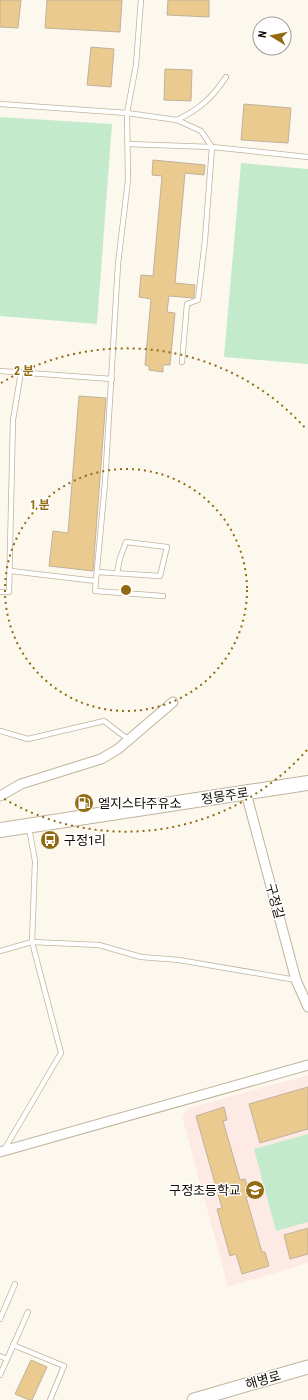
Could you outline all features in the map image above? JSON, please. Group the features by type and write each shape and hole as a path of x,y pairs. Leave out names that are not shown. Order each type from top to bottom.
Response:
{"main road":[{"name":"정몽주로","path":"0,830 246,793 308,782"},
{"name":"해병로","path":"194,1400 308,1367"}],"street":[{"path":"0,796 21,784 101,760 129,740 173,702"},
{"name":"구정길","path":"246,793 296,980 308,1007"},
{"path":"2,1151 308,1065"}],"lane":[{"path":"141,0 136,65 127,113 128,180 118,264 112,379 95,592 163,596"},
{"path":"177,120 196,110 216,92 226,77"},
{"path":"0,104 127,113 177,120 202,130 212,147 205,240 198,300 187,304 182,362"},
{"path":"128,144 212,147 308,157"},
{"path":"0,371 112,379"},
{"path":"0,592 9,592 13,420 20,372"},
{"path":"97,572 160,576 167,547 126,542 120,558 117,573"},
{"path":"10,570 96,581"},
{"path":"0,731 28,739 104,721 129,740"},
{"path":"2,1151 60,1053 32,942 35,861 28,826"},
{"path":"0,951 32,942 99,945 141,957 179,960 296,980"},
{"path":"0,1319 15,1284"},
{"path":"0,1375 28,1312"},
{"path":"13,1344 64,1366 50,1400"},
{"path":"0,1356 7,1359"}],"shaded area":[{"name":"구정초등학교","path":"308,1075 308,1263 228,1287 182,1116 189,1108"}],"green space":[{"path":"0,117 112,124 97,324 0,316"},
{"path":"241,163 308,169 308,364 224,357"},
{"path":"308,1134 308,1222 276,1231 254,1149"}],"building":[{"path":"0,0 21,0 18,28 0,27"},
{"path":"47,0 122,0 120,32 45,28"},
{"path":"168,0 209,0 209,17 167,15"},
{"path":"91,47 114,49 111,87 87,85"},
{"path":"165,69 192,70 191,101 164,100"},
{"path":"244,104 291,108 288,143 241,140"},
{"path":"153,160 205,165 204,175 185,173 175,283 195,285 194,298 169,296 167,312 175,313 170,365 163,365 163,372 149,370 149,366 145,365 151,299 139,297 141,275 153,276 162,176 152,175"},
{"path":"79,396 106,398 93,571 49,566 53,531 68,533"},
{"path":"308,1087 308,1129 260,1143 249,1104"},
{"path":"224,1107 227,1120 223,1121 240,1180 245,1179 250,1196 246,1197 262,1252 265,1252 269,1266 242,1274 236,1254 230,1256 217,1209 222,1208 196,1116"},
{"path":"308,1228 308,1254 290,1259 284,1235"},
{"path":"31,1360 47,1367 32,1400 29,1400 15,1394"}],"place":[{"name":"엘지스타주유소","path":"84,803"},
{"name":"구정1리","path":"50,840"},
{"name":"구정초등학교","path":"255,1190"}]}
